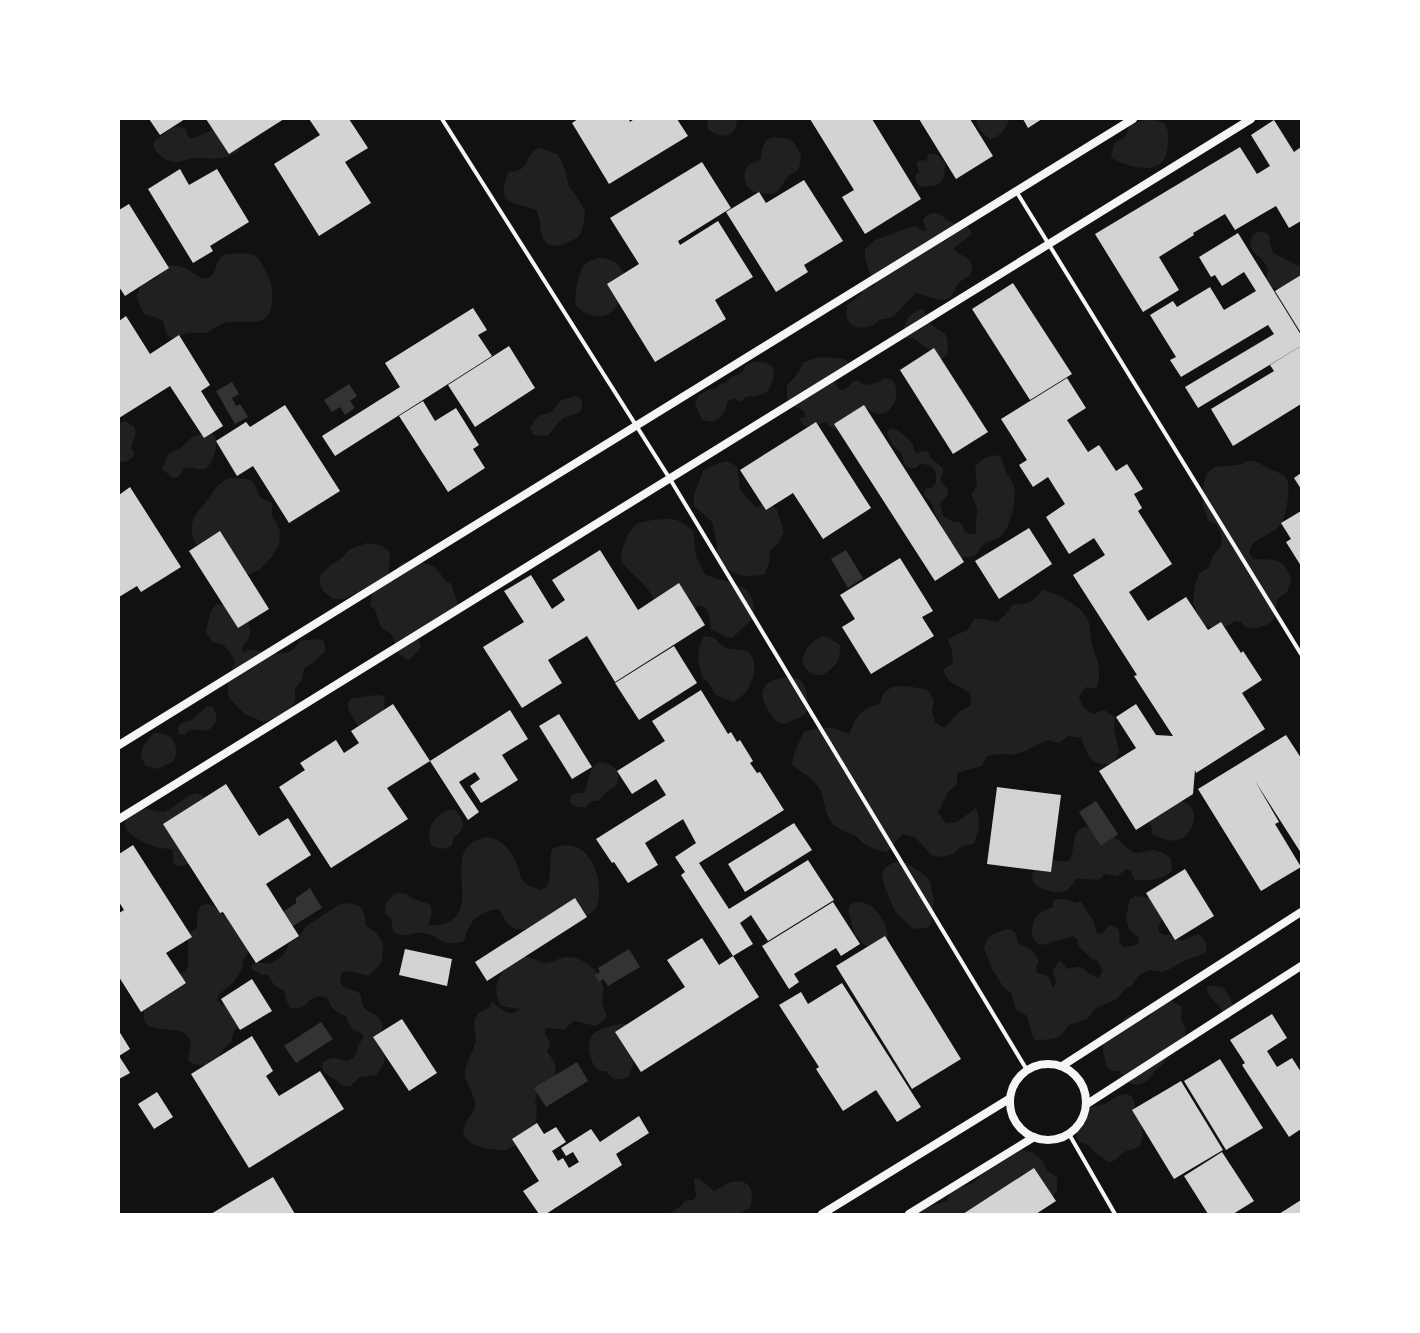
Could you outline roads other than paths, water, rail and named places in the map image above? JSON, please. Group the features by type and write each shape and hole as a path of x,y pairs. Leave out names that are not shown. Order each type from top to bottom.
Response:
{"main road":[{"path":"119,744 1134,119"},
{"path":"119,819 1251,119"},
{"path":"1062,1066 1301,912"},
{"path":"1087,1104 1301,966"},
{"path":"1050,1064 1062,1066 1073,1072 1080,1081 1086,1093 1087,1104 1084,1116 1078,1126 1069,1134 1058,1139 1046,1140 1034,1137 1024,1132 1016,1122 1011,1112 1009,1099 1012,1088 1018,1078 1027,1070 1038,1065 1050,1064"},
{"path":"822,1214 1009,1099"},
{"path":"909,1214 1034,1137"}],"street":[{"path":"442,119 670,479 1027,1070"},
{"path":"1016,191 1301,654"},
{"path":"1069,1134 1115,1214"}]}
